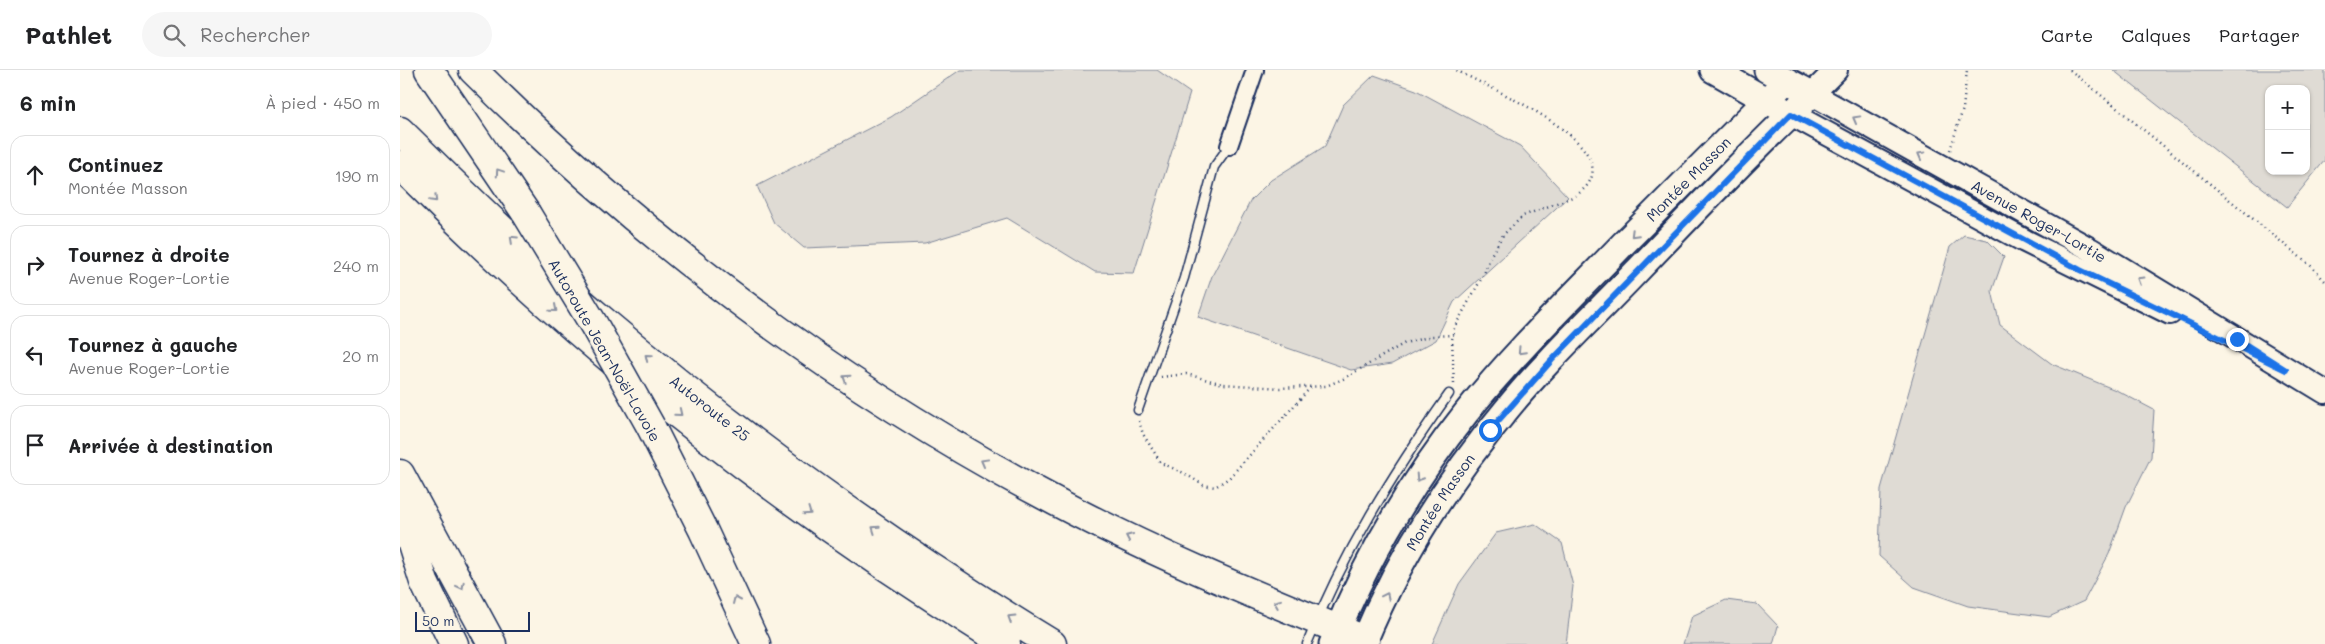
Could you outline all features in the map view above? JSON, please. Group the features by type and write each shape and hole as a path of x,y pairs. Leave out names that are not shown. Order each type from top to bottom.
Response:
{"highway":[{"name":"Autoroute Jean-Noël-Lavoie","path":"429,70 526,213 594,325 651,427 703,530 756,644"},
{"path":"473,70 569,163 652,235 761,319 843,376 918,424 1046,496 1324,634 1364,642"},
{"name":"Autoroute 25","path":"400,131 564,287 677,381 774,457 850,512 957,584 1052,644"},
{"name":"Autoroute 25","path":"400,165 521,280 605,353 709,438 857,546 1006,644"},
{"path":"400,474 492,644"},
{"path":"400,505 424,582 454,644"}],"main road":[{"path":"1713,70 1766,100"},
{"name":"Montée Masson","path":"1324,634 1367,567 1431,460 1467,412 1551,318 1766,100 1784,74"},
{"name":"Avenue Roger-Lortie","path":"1784,74 1812,94"},
{"name":"Montée Masson","path":"1364,642 1397,573 1437,504 1507,408 1812,94"},
{"name":"Avenue Roger-Lortie","path":"1766,100 1791,114"}],"street":[{"path":"1229,146 1255,70"},
{"path":"1812,94 1836,70"},
{"name":"Avenue Roger-Lortie","path":"1812,94 2090,249 2325,392"},
{"name":"Avenue Roger-Lortie","path":"1791,114 2080,270 2286,370"}],"lane":[{"path":"1138,410 1184,278 1214,167 1229,146"},
{"path":"1324,634 1352,545 1392,478 1449,394"}],"path":[{"path":"1449,394 1454,380 1454,328 1503,235 1523,216 1575,196 1582,191 1591,179 1593,168 1589,155 1578,141 1558,125 1530,108 1456,70"},
{"path":"1944,168 1960,122 1967,70"},
{"path":"2070,70 2311,266 2325,281"},
{"path":"1149,378 1186,374 1222,384 1280,388 1326,386 1343,379 1400,346 1418,338 1453,335"},
{"path":"1138,410 1143,434 1162,463 1184,473 1203,485 1215,487 1229,478 1312,386"}],"shaded area":[{"path":"960,70 1157,70 1190,93 1134,273 1095,272 1007,218 925,243 804,248 774,223 757,186 891,117"},
{"path":"2113,70 2325,70 2325,160 2287,207"},
{"path":"1374,75 1416,90 1520,146 1568,197 1454,302 1436,340 1392,364 1351,370 1198,317 1212,276 1251,200 1271,180 1325,146 1343,105"},
{"path":"1964,235 1987,240 2004,257 1992,291 2000,325 2052,364 2118,391 2154,410 2151,457 2126,507 2109,554 2084,601 2049,617 1968,606 1914,587 1879,556 1881,489 1950,247"},
{"path":"1535,524 1562,543 1573,586 1566,644 1432,644 1459,584 1496,533"},
{"path":"1726,600 1757,604 1778,626 1773,644 1683,644 1692,616"}],"route":[{"path":"1490,430 1507,408 1552,360 1791,114 2080,270 2286,370 2237,339"}]}
